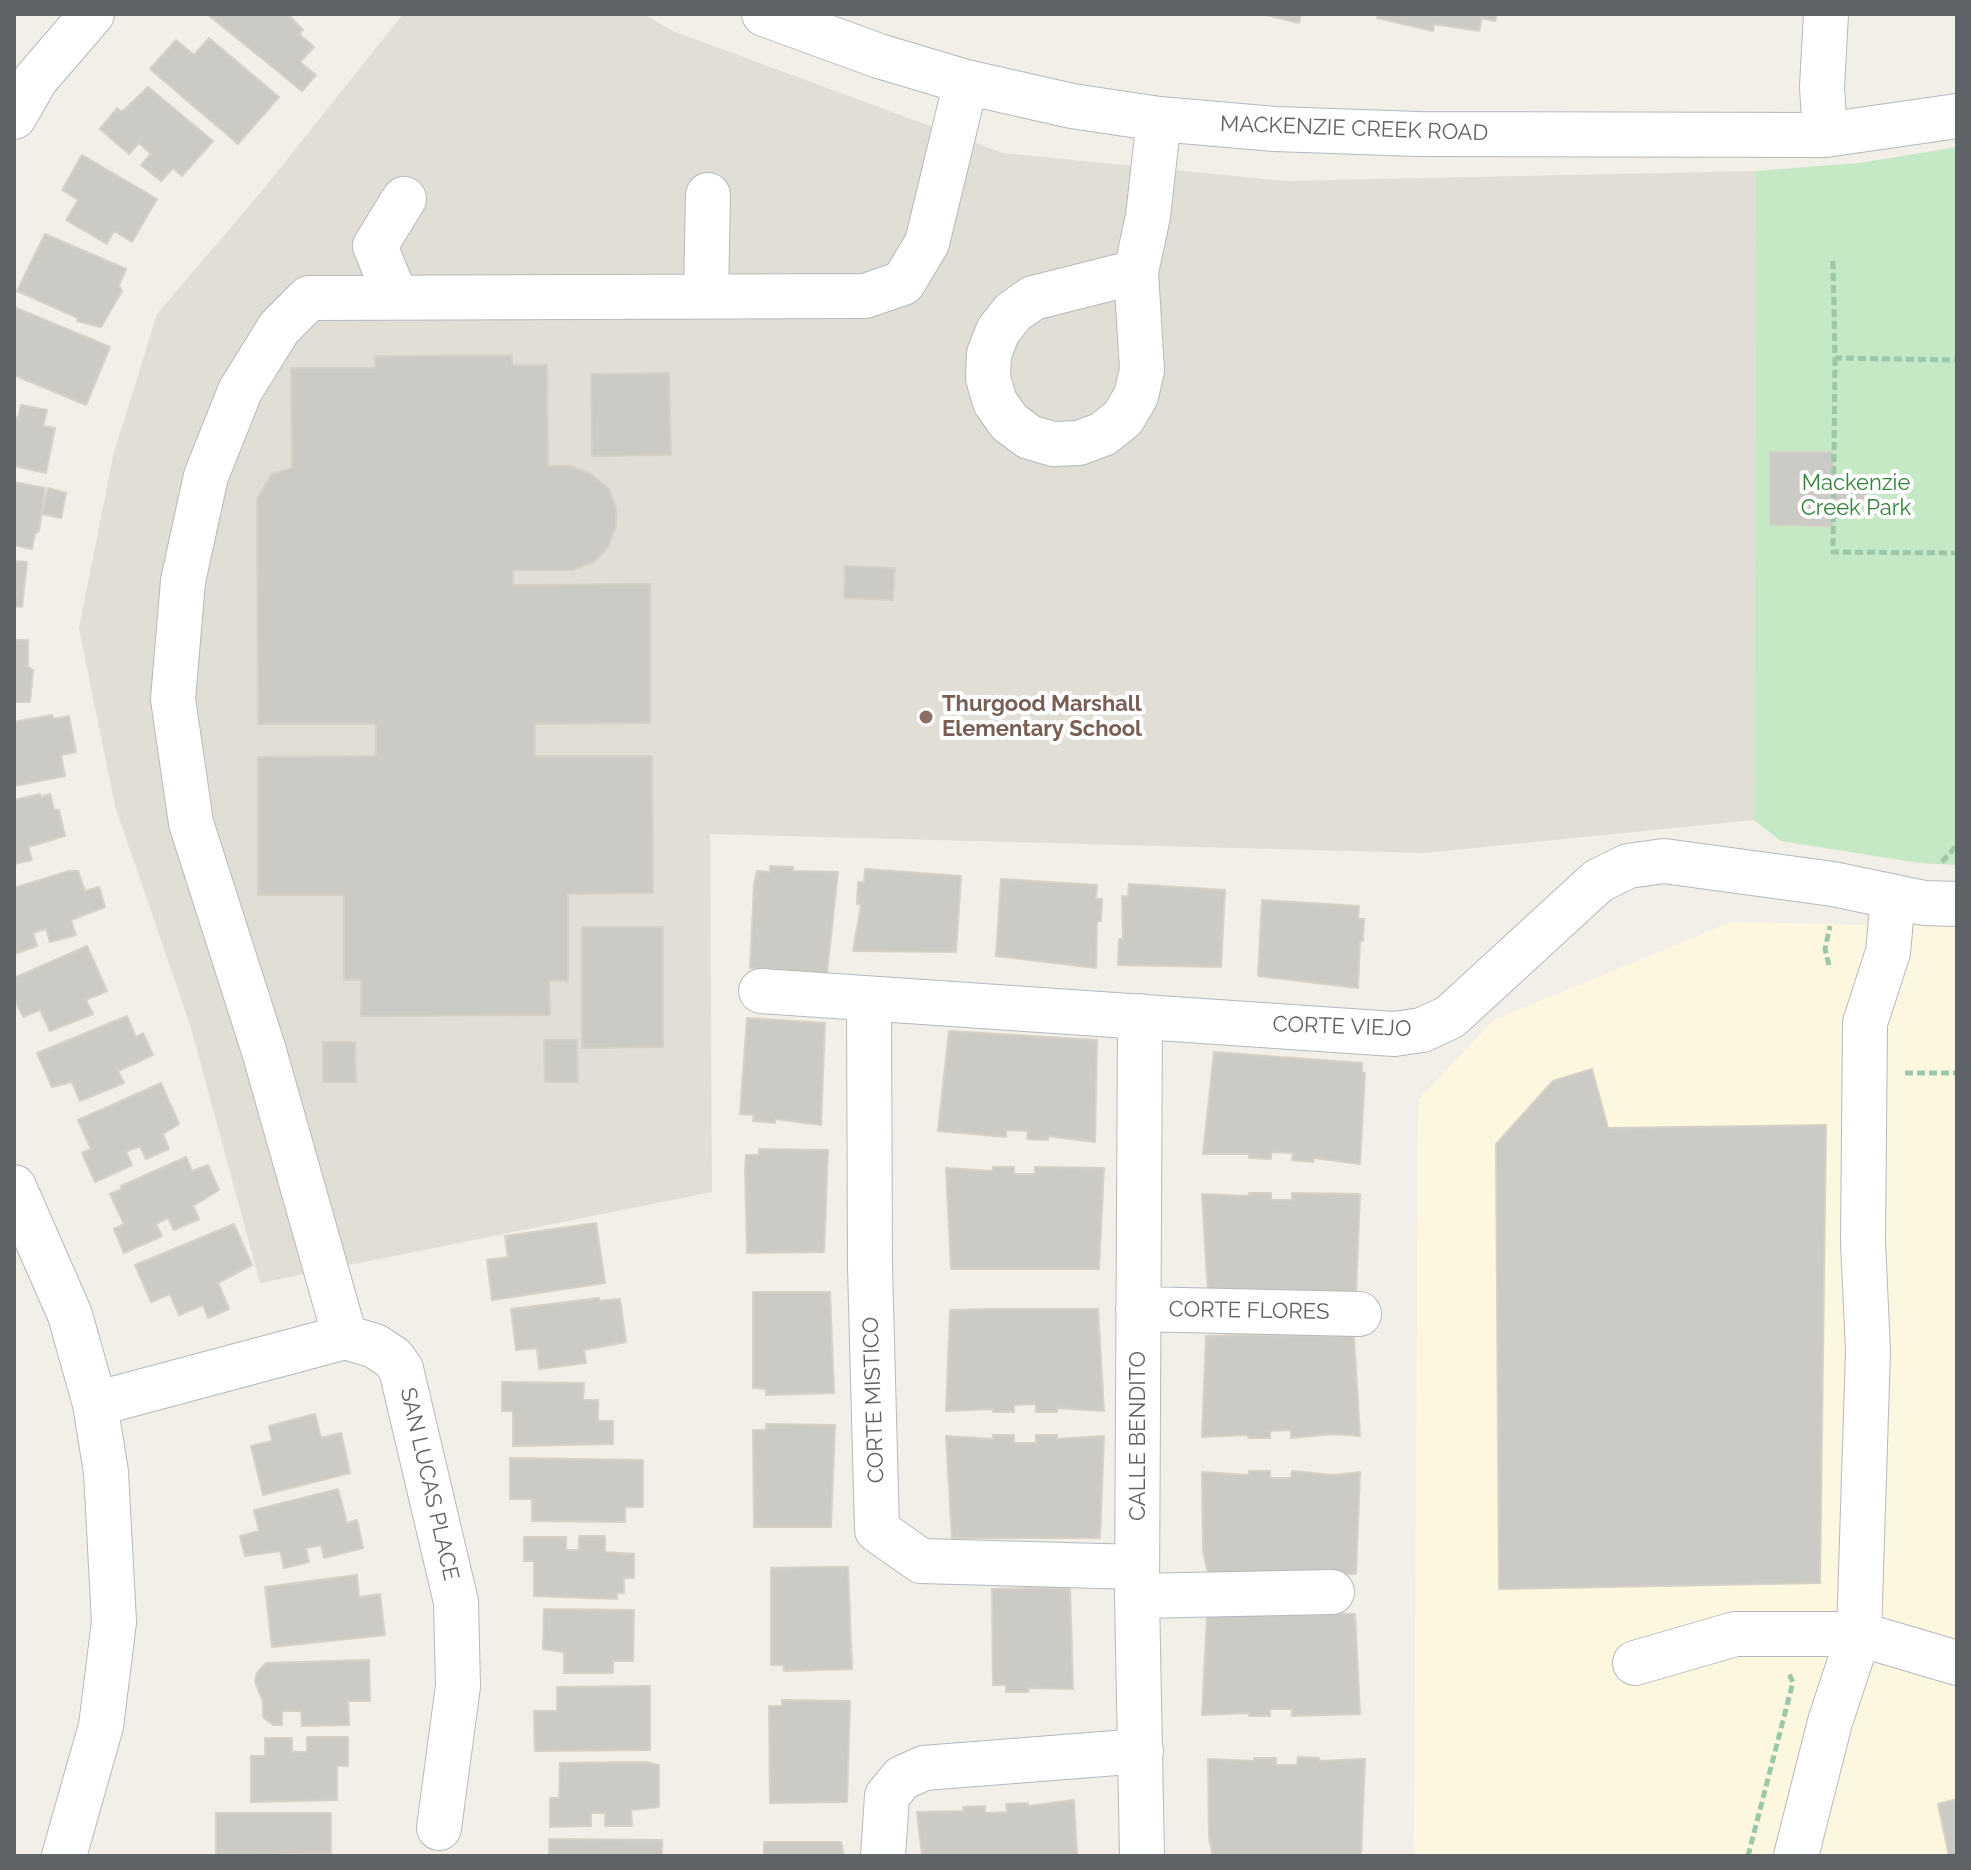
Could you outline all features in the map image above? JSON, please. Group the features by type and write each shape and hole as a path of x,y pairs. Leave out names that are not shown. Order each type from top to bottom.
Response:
{"street":[{"path":"14,117 25,71 92,14"},
{"name":"MACKENZIE CREEK ROAD","path":"764,14 879,56 966,82 1072,106 1159,119 1275,129 1418,134 1825,135 1957,116"},
{"path":"1825,135 1822,87 1826,14"},
{"path":"95,1404 345,1337 264,1051 191,823 173,699 186,566 206,476 240,391 279,328 309,298 395,295 865,296 903,283 927,243 966,82"},
{"path":"1136,272 1148,216 1159,119"},
{"path":"706,295 708,195"},
{"path":"395,295 375,246 404,199"},
{"name":"CORTE VIEJO","path":"761,991 1394,1034 1422,1030 1450,1017 1598,881 1628,866 1664,861 1833,884 1893,898 1957,904"},
{"path":"1796,1856 1830,1722 1859,1634 1868,1351 1863,1242 1865,1023 1888,952 1893,898"},
{"name":"CORTE MISTICO","path":"869,1000 870,1267 877,1530 921,1561 1137,1582"},
{"name":"CALLE BENDITO","path":"1140,1016 1137,1582 1142,1856"},
{"path":"14,1187 70,1315 95,1404 106,1472 114,1622 101,1726 64,1856"},
{"name":"CORTE FLORES","path":"1138,1309 1359,1314"},
{"name":"SAN LUCAS PLACE","path":"345,1337 375,1346 401,1369 452,1582 458,1686 439,1828"},
{"path":"1137,1582 1332,1592"},
{"path":"1635,1663 1735,1634 1859,1634 1957,1663"},
{"path":"883,1856 887,1796 902,1778 924,1768 1141,1751"}],"path":[{"path":"1833,261 1833,552 1957,553"},
{"path":"1835,358 1957,360"},
{"path":"1829,965 1826,938 1828,928 1835,921"},
{"path":"1896,1073 1957,1073"},
{"path":"1748,1856 1793,1682 1783,1661"}],"shaded area":[{"name":"Thurgood Marshall Elementary School","path":"403,14 643,14 673,31 1003,153 1285,181 1756,171 1754,820 1424,853 710,834 712,1192 260,1283 191,1028 115,806 79,628 113,456 157,314 266,186"},
{"path":"1731,922 1957,927 1957,1856 1414,1856 1418,1100 1494,1020"}],"green space":[{"name":"Mackenzie Creek Park","path":"1957,147 1957,865 1919,863 1781,841 1754,820 1756,171 1859,163"}],"building":[{"path":"207,14 288,14 303,30 299,34 314,47 300,62 316,75 302,91"},
{"path":"1262,14 1301,14 1299,23"},
{"path":"1378,14 1497,14 1495,21 1482,18 1479,31 1434,24 1433,31 1377,18"},
{"path":"209,38 279,97 238,144 150,69 176,40 194,55"},
{"path":"148,87 213,141 182,176 173,168 161,181 141,165 151,154 139,143 129,154 100,129 117,108 122,112"},
{"path":"82,155 157,199 132,242 114,231 107,244 66,220 78,200 62,190"},
{"path":"45,234 126,269 119,285 122,291 101,327 77,321 78,318 17,291"},
{"path":"14,307 110,347 86,405 14,375"},
{"path":"512,355 512,365 547,365 548,466 570,466 591,474 609,489 616,508 616,526 608,547 594,562 572,570 513,570 513,585 650,584 650,723 535,724 535,756 652,756 653,893 568,894 568,981 549,981 550,1015 361,1016 361,980 344,980 344,895 258,895 258,757 376,756 376,724 258,724 257,498 272,474 292,468 291,368 375,368 375,356"},
{"path":"669,373 671,455 592,456 591,374"},
{"path":"21,405 47,410 43,426 55,428 46,473 14,466 14,417 18,418"},
{"path":"1770,452 1833,452 1833,478 1865,478 1865,501 1833,501 1833,526 1770,525"},
{"path":"14,482 45,488 39,531 35,533 32,549 14,545"},
{"path":"48,488 66,493 61,518 42,514"},
{"path":"14,561 27,562 22,607 14,606"},
{"path":"845,566 895,568 893,600 844,598"},
{"path":"14,640 28,640 28,667 33,670 30,702 14,702"},
{"path":"52,715 53,719 69,716 76,752 61,755 65,776 14,786 14,722"},
{"path":"40,794 41,797 50,794 54,810 59,810 65,836 28,847 32,860 14,864 14,800"},
{"path":"770,866 793,867 793,871 838,872 827,973 750,968 754,884 757,871 770,872"},
{"path":"865,869 961,876 956,952 853,951 861,905 857,904 858,882 864,882"},
{"path":"78,871 85,891 99,887 105,907 71,920 76,935 50,942 46,929 33,933 37,946 14,954 14,888"},
{"path":"1001,879 1097,885 1096,899 1102,899 1101,921 1097,921 1096,968 996,956"},
{"path":"1129,884 1225,890 1221,967 1118,965 1119,939 1123,939 1122,896 1128,897"},
{"path":"1262,900 1359,906 1358,919 1364,919 1358,988 1258,976"},
{"path":"582,927 663,927 663,1047 582,1048"},
{"path":"87,946 107,991 86,1000 93,1014 50,1031 40,1010 23,1017 14,998 14,978"},
{"path":"127,1016 136,1037 143,1033 153,1055 118,1071 124,1083 80,1101 72,1082 52,1087 37,1053"},
{"path":"747,1018 825,1023 821,1125 775,1119 775,1123 753,1121 754,1115 740,1114"},
{"path":"949,1031 1097,1040 1095,1142 1048,1136 1048,1140 1027,1139 1028,1131 1006,1130 1006,1137 938,1131"},
{"path":"544,1040 577,1040 578,1082 545,1082"},
{"path":"323,1042 355,1042 356,1082 323,1082"},
{"path":"1214,1052 1362,1063 1362,1073 1365,1073 1360,1164 1314,1158 1313,1162 1292,1160 1293,1153 1271,1152 1271,1159 1249,1158 1249,1154 1203,1154"},
{"path":"1592,1069 1608,1128 1826,1125 1820,1583 1499,1589 1496,1144 1553,1081"},
{"path":"161,1083 179,1124 163,1134 169,1149 146,1159 140,1146 126,1152 132,1165 95,1182 82,1153 91,1149 78,1120"},
{"path":"759,1149 828,1150 824,1252 747,1253 746,1155 759,1155"},
{"path":"186,1157 192,1171 208,1165 219,1190 193,1206 199,1219 174,1230 168,1218 156,1224 162,1236 124,1253 114,1229 124,1224 110,1194"},
{"path":"993,1167 1014,1167 1014,1174 1035,1174 1035,1167 1104,1168 1099,1269 951,1269 946,1168 993,1171"},
{"path":"1249,1193 1271,1193 1271,1200 1292,1200 1292,1193 1360,1194 1356,1295 1208,1295 1202,1194 1249,1196"},
{"path":"596,1223 605,1283 492,1300 487,1260 508,1257 505,1236"},
{"path":"234,1224 252,1265 218,1283 229,1309 208,1318 203,1305 179,1315 170,1294 151,1302 135,1265"},
{"path":"753,1292 830,1292 834,1393 766,1395 766,1389 753,1388"},
{"path":"599,1298 599,1301 620,1299 626,1342 584,1350 586,1363 539,1369 537,1348 516,1350 511,1309"},
{"path":"1098,1309 1104,1411 1057,1408 1057,1412 1036,1412 1036,1404 1014,1405 1014,1412 993,1412 993,1409 946,1411 950,1310"},
{"path":"1206,1336 1354,1336 1360,1436 1333,1434 1291,1438 1291,1430 1270,1431 1270,1438 1248,1438 1248,1435 1202,1437"},
{"path":"502,1382 584,1383 583,1400 598,1400 598,1421 613,1421 613,1444 513,1446 513,1411 502,1411"},
{"path":"315,1414 321,1438 341,1433 350,1473 263,1495 251,1446 272,1441 269,1426"},
{"path":"766,1424 835,1425 831,1527 754,1527 753,1430 766,1430"},
{"path":"993,1435 1014,1435 1014,1443 1036,1443 1036,1435 1057,1435 1057,1439 1104,1436 1100,1538 952,1538 946,1436 993,1439"},
{"path":"510,1458 643,1460 643,1507 625,1507 625,1522 532,1521 532,1499 510,1499"},
{"path":"1249,1471 1270,1471 1270,1478 1291,1478 1292,1471 1334,1475 1360,1472 1356,1574 1208,1573 1203,1551 1202,1472 1249,1475"},
{"path":"338,1489 347,1523 357,1520 363,1548 324,1558 321,1545 306,1548 309,1562 284,1568 280,1551 245,1556 240,1536 259,1531 254,1510"},
{"path":"579,1536 605,1536 605,1552 634,1554 634,1578 624,1578 624,1593 617,1593 617,1599 534,1596 534,1561 524,1561 524,1537 566,1537 566,1550 579,1550"},
{"path":"848,1567 852,1669 784,1671 784,1665 771,1665 771,1568"},
{"path":"357,1575 359,1597 380,1594 385,1635 272,1647 265,1587"},
{"path":"1070,1588 1073,1689 1028,1688 1028,1692 1006,1692 1006,1685 993,1685 992,1589"},
{"path":"544,1609 634,1610 633,1661 613,1661 613,1673 564,1673 564,1652 543,1649"},
{"path":"1207,1614 1355,1614 1360,1714 1292,1716 1292,1709 1270,1709 1270,1716 1249,1716 1249,1713 1202,1715"},
{"path":"369,1660 370,1701 348,1701 349,1725 302,1726 301,1711 282,1711 282,1725 273,1725 263,1717 263,1702 255,1682 257,1673 266,1663"},
{"path":"650,1686 650,1750 535,1751 534,1711 557,1711 557,1687"},
{"path":"782,1700 850,1701 847,1802 770,1803 769,1706 782,1706"},
{"path":"307,1737 348,1737 348,1766 337,1766 337,1800 251,1802 251,1756 265,1756 265,1738 292,1738 292,1752 307,1752"},
{"path":"1298,1757 1319,1758 1319,1761 1365,1759 1361,1856 1213,1856 1209,1838 1208,1759 1254,1761 1254,1758 1276,1758 1276,1765 1297,1765"},
{"path":"645,1762 659,1765 659,1807 631,1810 632,1826 605,1826 605,1813 591,1813 591,1826 550,1827 550,1798 559,1798 560,1763"},
{"path":"1957,1799 1957,1856 1949,1856 1938,1804"},
{"path":"1074,1800 1077,1856 922,1856 917,1812 964,1811 963,1807 985,1806 985,1813 1007,1812 1006,1804 1028,1803 1028,1806"},
{"path":"216,1813 331,1813 331,1853 216,1856"},
{"path":"549,1839 662,1840 662,1856 549,1856"},
{"path":"764,1842 841,1842 844,1856 764,1856"}],"place":[{"name":"Thurgood Marshall Elementary School","path":"926,717"}]}
